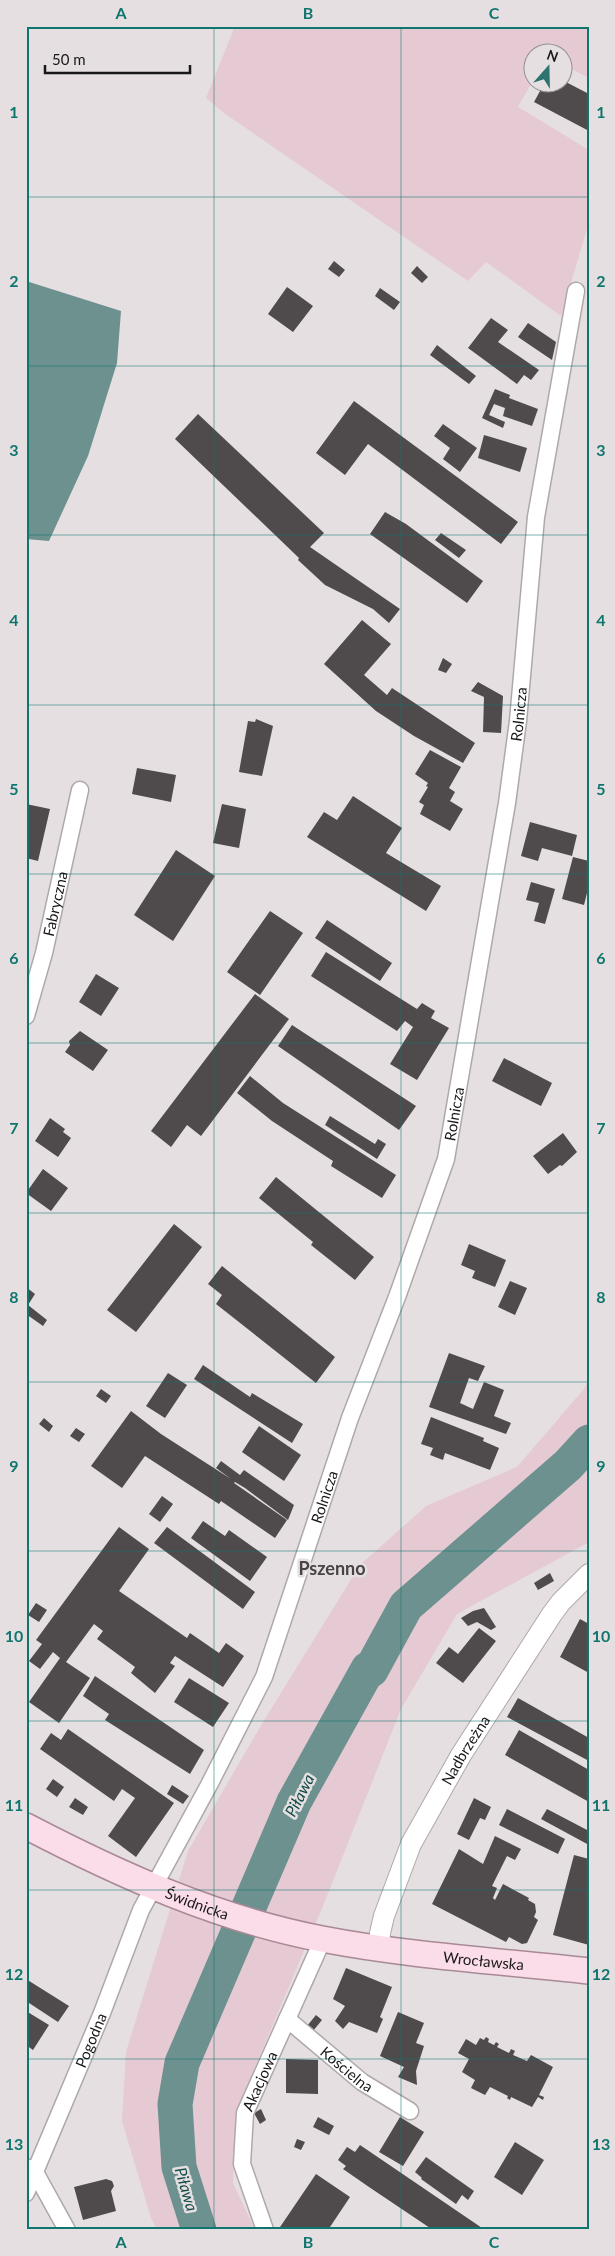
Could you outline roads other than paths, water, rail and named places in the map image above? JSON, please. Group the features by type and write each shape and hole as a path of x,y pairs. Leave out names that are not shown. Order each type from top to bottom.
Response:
{"main road":[{"name":"Świdnicka","path":"26,1826 107,1868 180,1897 235,1916 317,1938 379,1948"},
{"name":"Wrocławska","path":"379,1948 589,1971"}],"street":[{"name":"Rolnicza","path":"154,1887 264,1677 350,1418 397,1296 446,1159 507,803 518,721 536,517 576,292"},
{"name":"Fabryczna","path":"26,1016 44,953 80,790"},
{"name":"Nadbrzeżna","path":"379,1948 384,1916 411,1844 443,1787 461,1755 552,1614 561,1602 589,1574"},
{"name":"Pogodna","path":"26,2193 31,2169 102,2013 141,1910 154,1887"},
{"name":"Akacjowa","path":"265,2230 242,2164 244,2112 287,2019 317,1938"},
{"name":"Kościelna","path":"287,2019 362,2082 410,2111"},
{"path":"31,2169 68,2230"}],"water":[{"path":"26,281 121,311 117,363 88,456 49,541 26,539"}],"waterway":[{"name":"Piława","path":"199,2230 179,2167 175,2104 182,2063 294,1802 368,1669 371,1670 406,1606 568,1465 589,1442"}],"district":[{"name":"Pszenno","path":"332,1568"}]}
